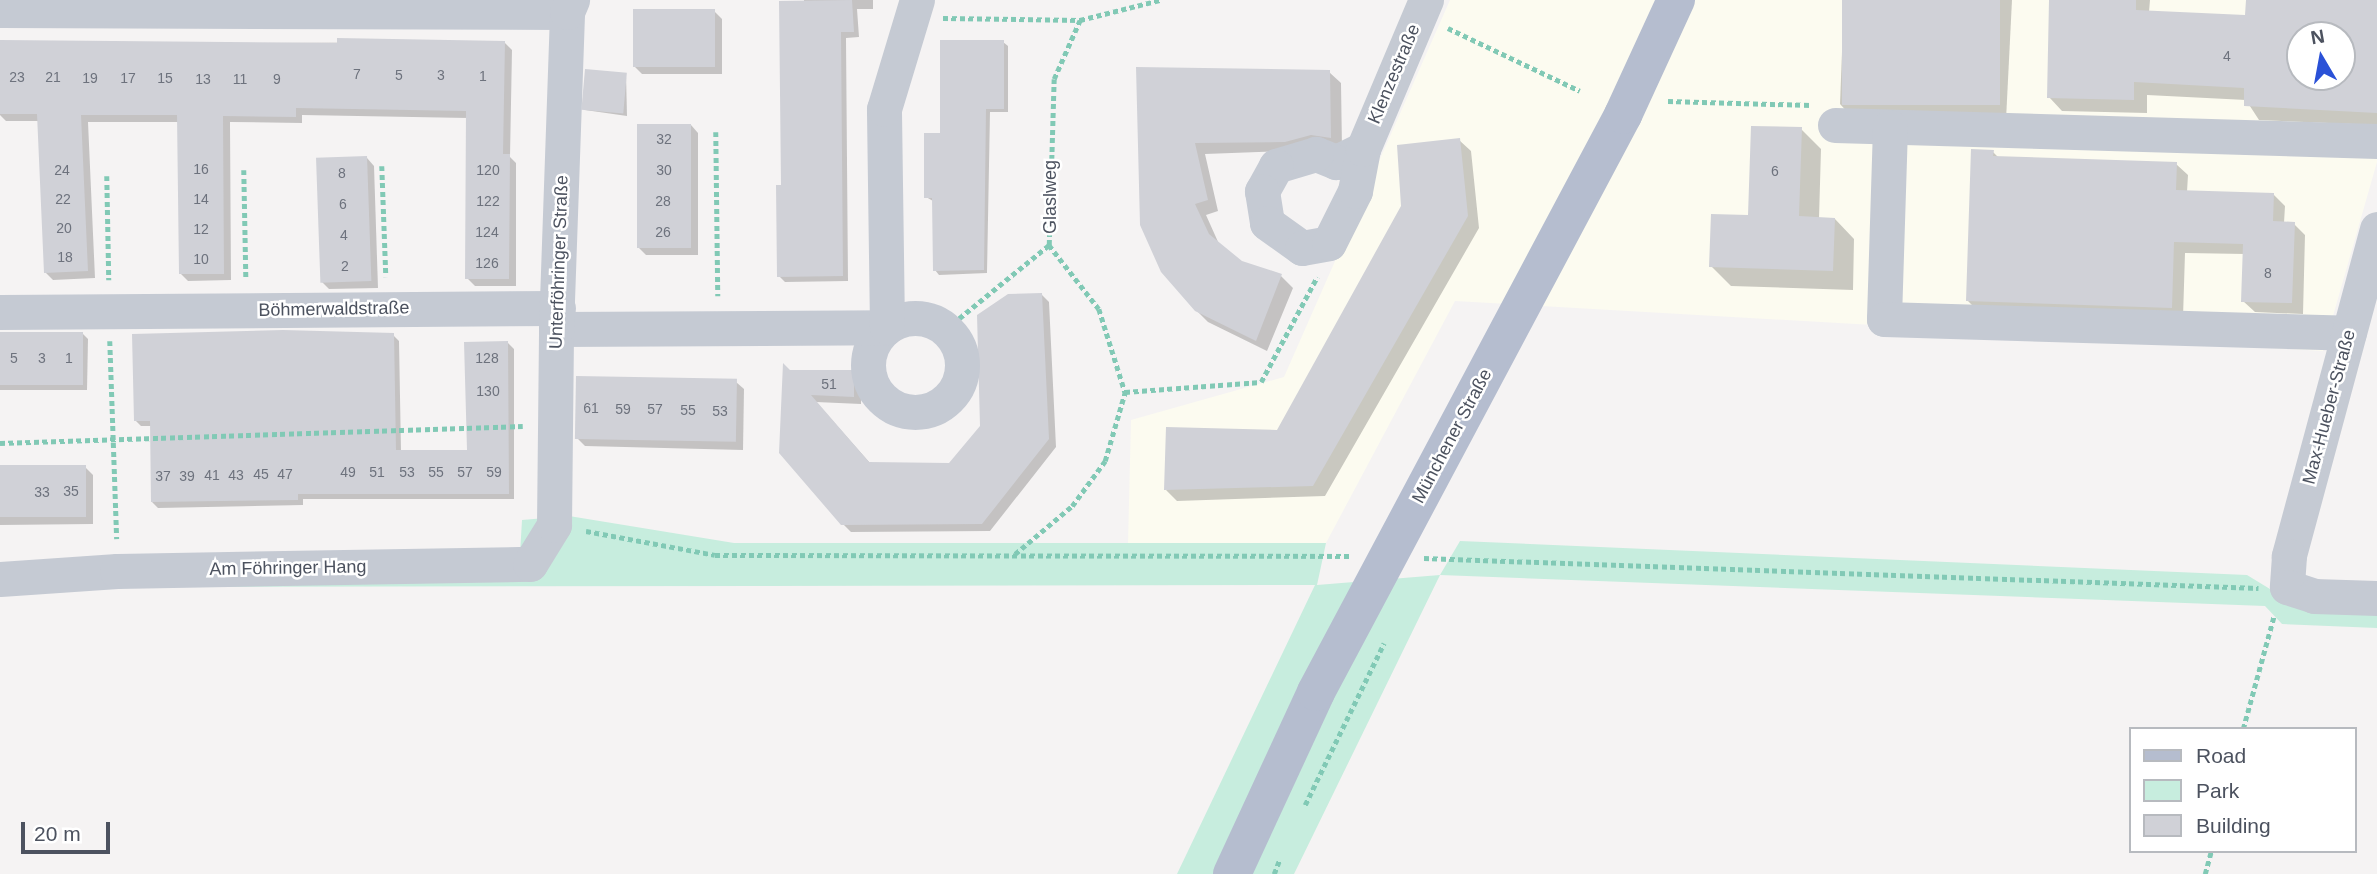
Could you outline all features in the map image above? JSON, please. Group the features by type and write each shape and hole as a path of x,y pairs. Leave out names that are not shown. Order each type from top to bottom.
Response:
{"main road":[{"name":"Münchener Straße","path":"1231,874 1316,692 1623,115 1676,0"}],"street":[{"path":"0,10 143,5 569,6"},
{"name":"Unterföhringer Straße","path":"554,525 557,318 569,6"},
{"name":"Klenzestraße","path":"1329,243 1355,191 1363,149 1423,7"},
{"path":"557,318 719,326 887,327 916,318 946,329 959,348 962,371 948,398 921,412 891,406 871,383 869,352 887,327 884,109 914,9"},
{"path":"1835,125 2377,141"},
{"path":"1890,127 1884,319 2349,333"},
{"path":"1329,243 1302,248 1266,223 1262,191 1276,166 1316,154 1336,162 1363,149"},
{"name":"Max-Hueber-Straße","path":"2287,587 2289,556 2377,229"},
{"name":"Böhmerwaldstraße","path":"0,312 386,309 557,318"},
{"name":"Am Föhringer Hang","path":"0,579 117,572 530,564 554,525"},
{"path":"2287,587 2314,596 2377,598"}],"path":[{"path":"914,9 1080,20 1160,0"},
{"path":"1423,7 1580,91"},
{"name":"Glaslweg","path":"946,329 1049,245 1054,79 1080,20"},
{"path":"1668,101 1822,106 1835,125"},
{"path":"716,132 719,326"},
{"path":"382,166 386,309"},
{"path":"244,170 247,310"},
{"path":"107,176 117,572"},
{"path":"1125,392 1261,382 1325,261 1329,243"},
{"path":"1015,554 1072,506 1105,461 1125,392 1099,309 1049,245"},
{"path":"0,443 555,425"},
{"path":"554,525 715,555 1333,556"},
{"path":"1420,570 1426,558 2287,587 2270,626 2244,727"},
{"path":"1298,819 1390,632"},
{"path":"2205,874 2210,853"},
{"path":"1273,874 1282,854"}],"shaded area":[{"path":"1450,0 2377,0 2377,162 2323,351 1455,301 1326,543 1128,544 1131,420 1284,377"}],"green space":[{"path":"569,516 734,543 1326,543 1317,585 1440,575 1294,874 1177,874 1315,585 119,587 520,554 522,520"},
{"path":"1460,541 2247,575 2293,603 2377,606 2377,628 2282,624 2265,606 1440,575"}],"building":[{"path":"852,0 854,32 841,32 843,276 777,277 776,185 781,185 779,1"},
{"path":"1842,0 2000,0 2000,105 1842,105"},
{"path":"2049,0 2136,0 2136,10 2245,15 2246,0 2377,0 2377,113 2244,106 2244,88 2134,82 2134,100 2047,98"},
{"path":"633,9 715,9 715,67 633,67"},
{"path":"337,38 505,41 503,154 510,154 509,279 465,279 466,111 296,108 296,117 223,116 224,274 179,274 177,115 81,115 88,271 44,273 37,114 0,114 0,40 337,43"},
{"path":"940,40 1004,40 1004,109 986,109 984,270 933,271 932,198 924,198 924,133 940,133"},
{"path":"1136,67 1330,70 1331,138 1311,135 1285,142 1195,143 1208,200 1195,204 1209,234 1242,261 1282,274 1256,341 1195,311 1161,272 1140,225"},
{"path":"585,69 627,73 623,114 581,110"},
{"path":"637,124 691,124 691,248 637,248"},
{"path":"1751,126 1802,127 1799,216 1835,218 1833,271 1709,267 1711,214 1748,215"},
{"path":"1460,138 1468,216 1313,486 1164,490 1166,427 1277,430 1401,206 1397,145"},
{"path":"1971,149 1994,150 1993,156 2177,162 2176,190 2274,193 2273,221 2295,222 2292,303 2241,302 2243,244 2174,242 2172,308 1966,301"},
{"path":"367,156 371,281 320,283 316,158"},
{"path":"1042,293 1049,439 982,524 841,525 779,453 783,363 790,370 854,370 854,397 811,395 869,462 949,463 980,426 977,315 1008,294"},
{"path":"283,330 394,333 396,450 467,450 464,342 508,341 509,494 298,494 298,500 151,502 150,421 134,421 132,334"},
{"path":"0,332 83,332 83,385 0,385"},
{"path":"576,376 737,379 736,442 575,439"},
{"path":"0,465 86,465 86,517 0,517"}]}
